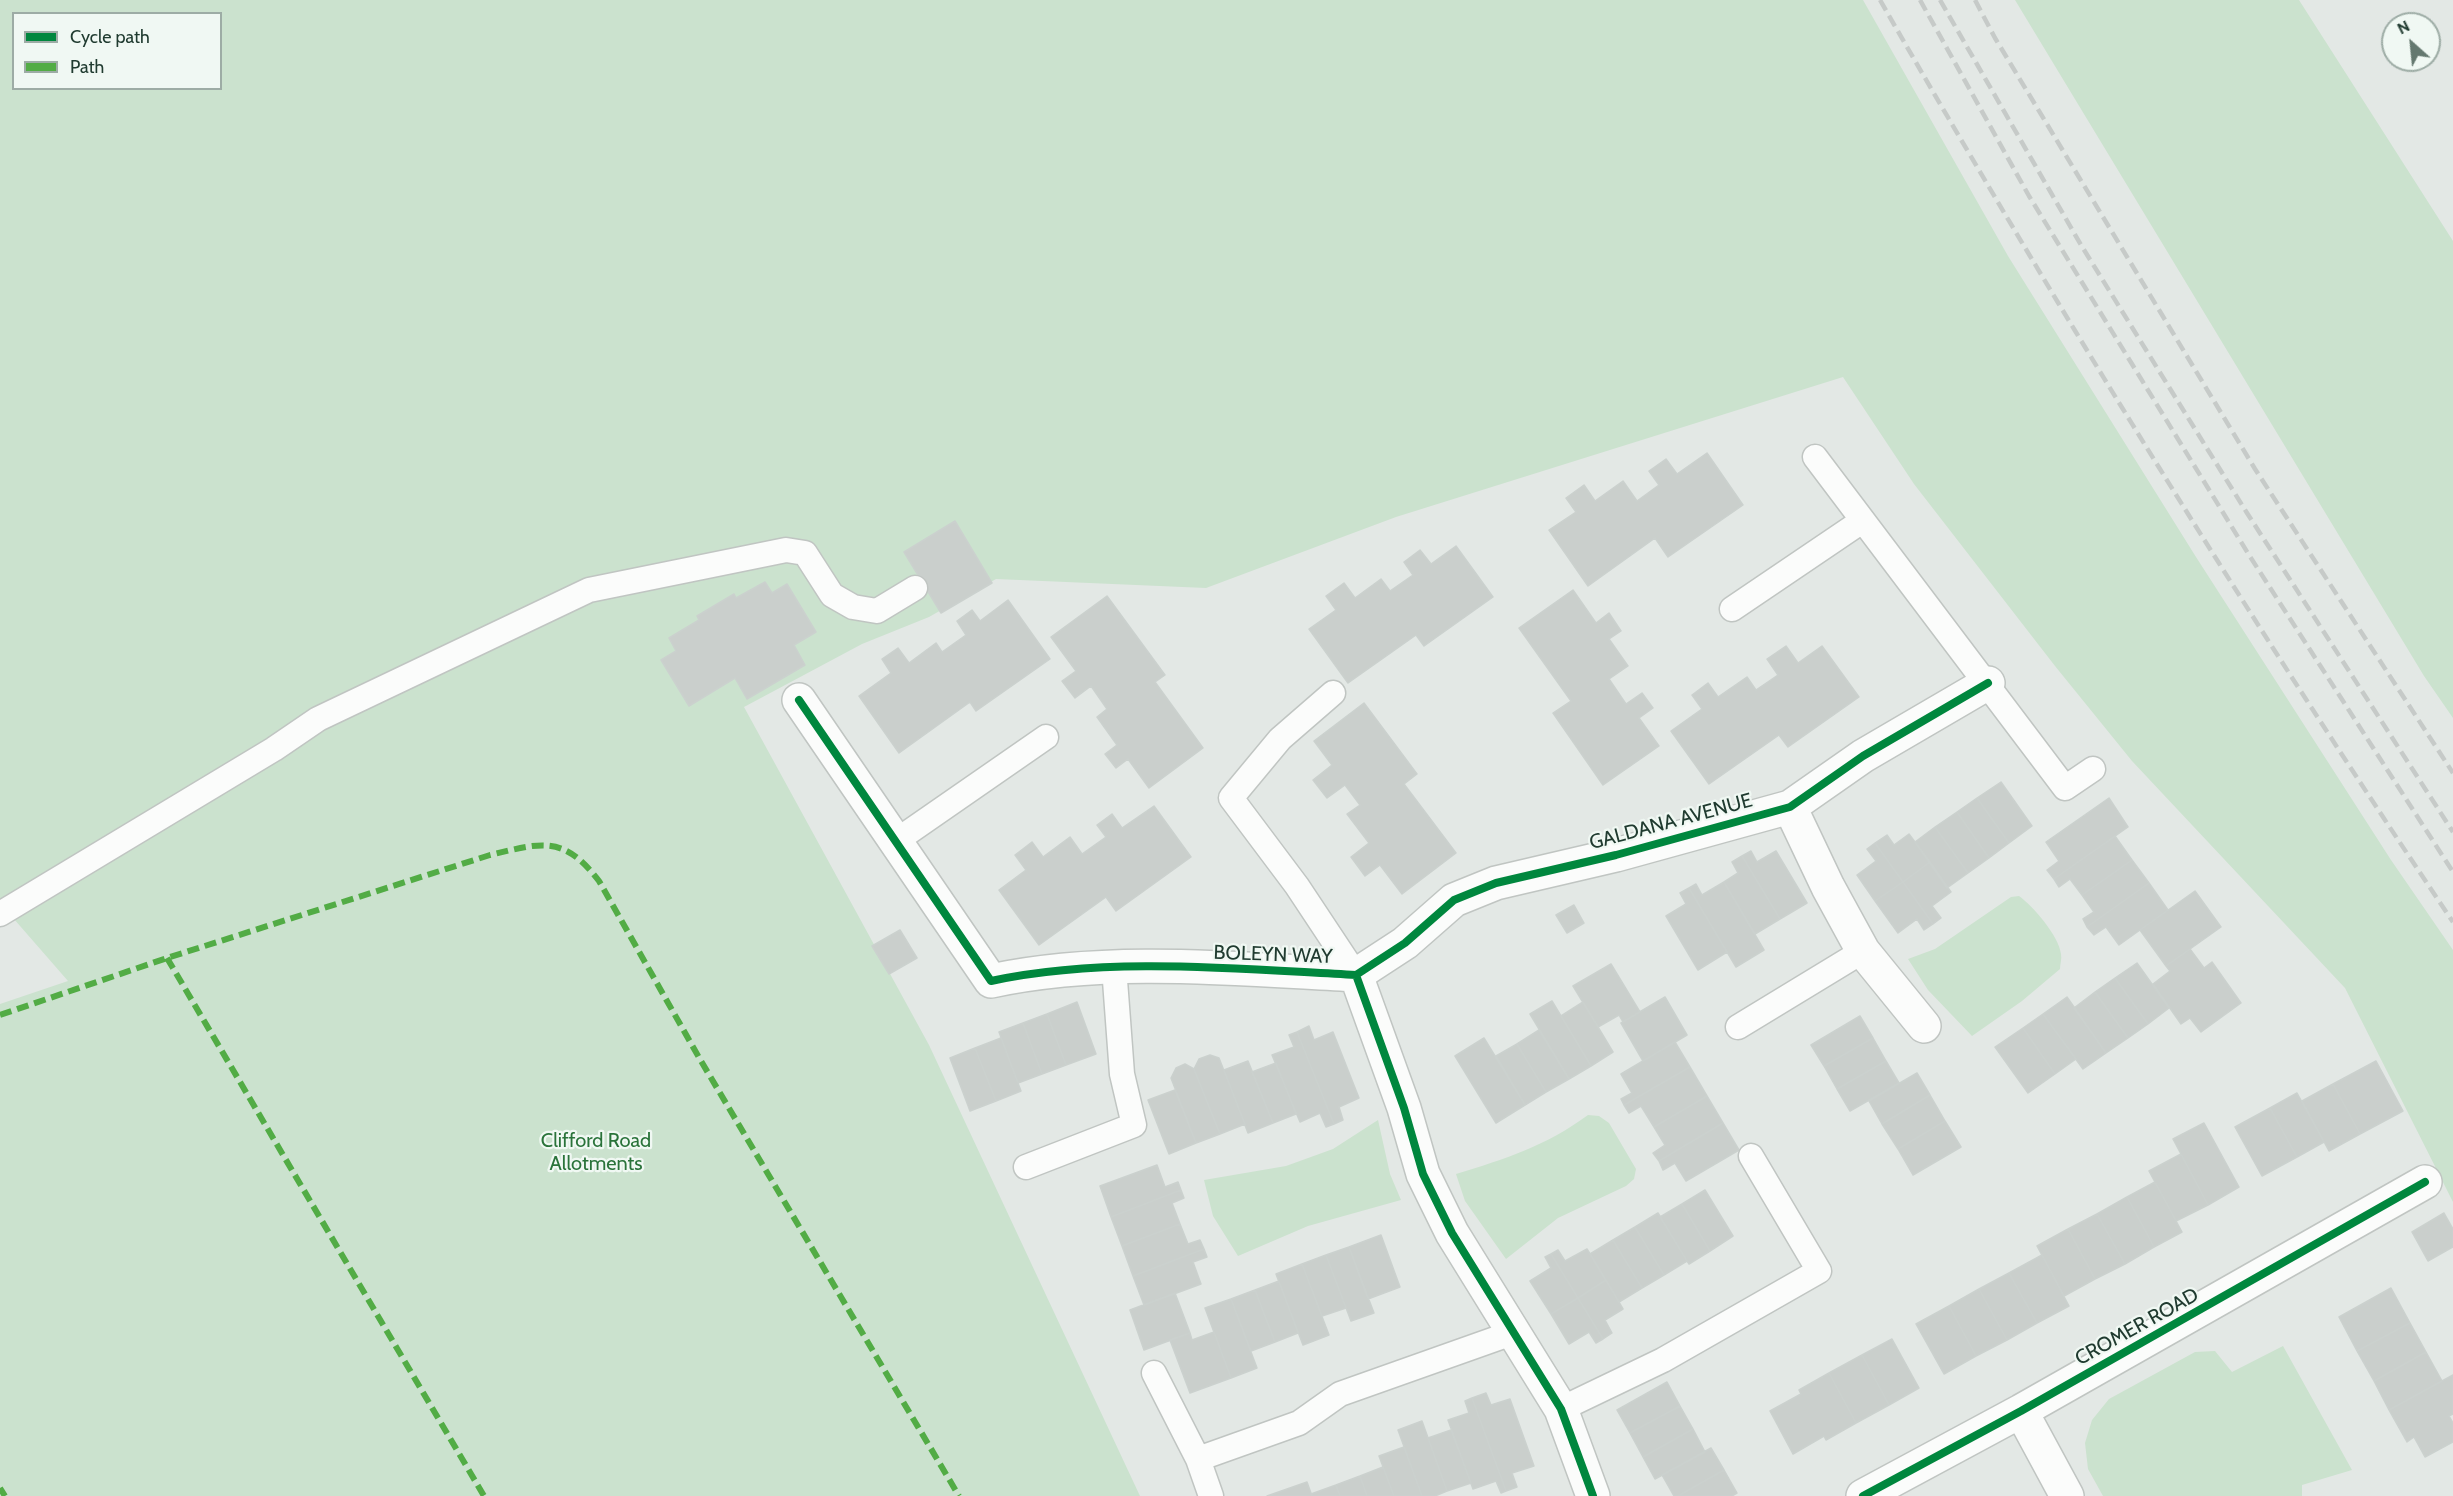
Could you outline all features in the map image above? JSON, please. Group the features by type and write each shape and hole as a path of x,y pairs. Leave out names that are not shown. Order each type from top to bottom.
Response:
{"street":[{"name":"GALDANA AVENUE","path":"1356,975 1405,943 1454,900 1496,883 1616,855 1790,807 1863,756 1988,683"},
{"name":"BOLEYN WAY","path":"799,700 991,981 1024,974 1114,967 1356,975 1404,1108 1422,1174 1452,1233 1561,1409 1593,1496"},
{"path":"1790,807 1827,887 1863,951 1924,1026"},
{"name":"CROMER ROAD","path":"1863,1496 2021,1411 2425,1182"},
{"path":"2021,1411 2067,1496"}],"lane":[{"path":"1815,457 1988,683 2065,788 2093,769"},
{"path":"1732,609 1862,521"},
{"path":"0,914 264,755 318,719 589,590 786,550 805,553 832,594 853,607 877,611 915,588"},
{"name":"BOLEYN WAY","path":"1333,693 1280,739 1231,798 1297,886 1356,975"},
{"path":"896,841 1046,737"},
{"path":"1738,1027 1863,951"},
{"path":"1026,1167 1134,1125 1122,1074 1115,1006 1114,967"},
{"path":"1561,1409 1664,1360 1819,1271 1751,1156"},
{"path":"1198,1459 1299,1423 1340,1394 1515,1332"},
{"path":"1154,1373 1198,1459 1211,1496"}],"green space":[{"name":"Clifford Road Allotments","path":"0,0 1863,0 2008,256 2196,557 2391,860 2453,950 2453,1202 2345,988 2132,761 1914,484 1843,377 1396,517 1206,588 996,579 929,617 862,644 744,707 929,1045 1140,1496 0,1496 0,1004 68,981 0,903"},
{"path":"2015,0 2299,0 2453,241 2453,718 2424,676"},
{"path":"2019,896 2051,930 2061,954 2060,969 2022,1001 1972,1036 1928,990 1908,959 1935,949 2011,897"},
{"path":"1588,1115 1599,1116 1609,1123 1636,1169 1634,1179 1626,1186 1558,1218 1506,1259 1465,1201 1456,1174 1508,1157 1541,1143"},
{"path":"1378,1120 1390,1174 1401,1200 1308,1226 1238,1256 1213,1216 1204,1180 1286,1166 1333,1149"},
{"path":"2283,1346 2352,1470 2302,1485 2302,1496 2103,1496 2088,1469 2085,1443 2092,1420 2109,1399 2195,1352 2215,1351 2232,1372"}],"building":[{"path":"1707,453 1743,505 1668,557 1655,538 1588,586 1549,530 1576,512 1566,498 1584,485 1595,501 1623,481 1637,501 1659,485 1649,471 1666,459 1677,474"},
{"path":"955,521 992,583 941,613 904,552"},
{"path":"1456,546 1493,597 1424,646 1416,635 1348,683 1309,629 1336,610 1326,596 1344,583 1355,598 1381,579 1390,591 1413,575 1404,562 1420,550 1431,564"},
{"path":"765,582 772,593 787,584 816,632 794,645 805,665 747,699 735,678 689,706 661,660 676,651 669,638 699,620 697,616 734,594 736,598"},
{"path":"1573,590 1596,623 1609,613 1621,631 1609,639 1628,666 1609,679 1626,704 1642,693 1653,708 1639,718 1659,746 1603,785 1553,713 1571,701 1519,628"},
{"path":"1107,596 1165,675 1155,682 1203,748 1149,788 1128,759 1116,768 1105,754 1117,745 1097,717 1107,709 1091,686 1075,698 1062,681 1076,671 1051,637"},
{"path":"1008,600 1050,659 976,711 970,702 899,753 859,696 891,673 882,659 898,648 909,663 936,643 942,652 966,635 957,621 972,610 980,621"},
{"path":"1786,646 1798,663 1822,646 1859,697 1788,747 1779,735 1709,784 1671,731 1702,709 1692,695 1708,683 1718,697 1747,677 1756,690 1778,675 1767,659"},
{"path":"1364,703 1417,774 1404,784 1456,853 1402,894 1380,865 1365,876 1351,857 1369,843 1347,814 1360,805 1345,785 1327,798 1313,780 1332,765 1314,741"},
{"path":"2001,782 2032,826 2009,843 1977,798"},
{"path":"1977,798 2009,843 1989,858 1957,812"},
{"path":"2109,798 2128,827 2054,879 2047,870 2059,861 2046,842"},
{"path":"1154,806 1191,857 1116,911 1106,897 1039,945 999,890 1026,870 1015,855 1032,842 1043,857 1070,837 1082,854 1106,837 1097,825 1112,814 1122,828"},
{"path":"1957,812 1989,858 1968,873 1935,827"},
{"path":"1935,827 1968,873 1947,888 1915,842"},
{"path":"1909,834 1930,862 1903,882 1875,843 1887,835 1894,845"},
{"path":"2115,836 2132,860 2082,895 2070,879 2059,887 2054,879"},
{"path":"1875,843 1903,882 1875,901 1857,875 1876,861 1867,849"},
{"path":"1751,851 1757,862 1776,851 1807,903 1780,919 1742,856"},
{"path":"1742,856 1780,919 1755,934 1724,882 1738,873 1732,862"},
{"path":"2132,860 2149,883 2087,927 2083,919 2094,912 2082,895"},
{"path":"1930,862 1951,892 1932,906 1941,918 1933,924 1903,882"},
{"path":"1724,882 1764,950 1736,967 1689,888 1696,884 1702,895"},
{"path":"1903,882 1933,924 1924,930 1917,919 1898,933 1875,901"},
{"path":"2149,883 2168,910 2119,945 2106,927 2094,935 2087,927"},
{"path":"1689,888 1727,952 1698,970 1666,916 1686,904 1680,893"},
{"path":"2195,891 2221,927 2166,966 2140,930"},
{"path":"1574,905 1584,923 1567,933 1556,915"},
{"path":"900,930 917,958 889,974 872,946"},
{"path":"2190,949 2204,968 2212,962 2241,1003 2201,1032 2190,1018 2181,1024 2153,984 2170,971 2166,966"},
{"path":"2137,963 2169,1008 2148,1024 2115,978"},
{"path":"1611,964 1640,1012 1623,1022 1619,1015 1598,1027 1573,986"},
{"path":"2115,978 2148,1024 2128,1038 2095,992"},
{"path":"2095,992 2128,1038 2106,1053 2074,1008"},
{"path":"1665,997 1687,1035 1643,1061 1621,1023"},
{"path":"2067,997 2106,1053 2083,1069 2043,1014"},
{"path":"1552,1001 1591,1066 1569,1079 1530,1014"},
{"path":"1077,1002 1096,1054 1066,1065 1047,1014"},
{"path":"1583,1002 1613,1052 1591,1066 1561,1016"},
{"path":"1047,1014 1066,1065 1042,1074 1023,1023"},
{"path":"2043,1014 2076,1059 2055,1074 2023,1028"},
{"path":"1860,1016 1873,1038 1824,1066 1811,1045"},
{"path":"1023,1023 1042,1074 1018,1083 999,1032"},
{"path":"1309,1026 1314,1040 1333,1032 1359,1098 1339,1107 1343,1120 1334,1124 1297,1032"},
{"path":"2023,1028 2055,1074 2028,1093 1995,1047"},
{"path":"1539,1030 1569,1079 1546,1092 1517,1044"},
{"path":"1297,1032 1334,1124 1326,1127 1320,1113 1300,1122 1272,1055 1294,1047 1289,1035"},
{"path":"1001,1038 1021,1091 996,1101 975,1048"},
{"path":"1484,1038 1525,1105 1496,1123 1455,1056"},
{"path":"1873,1038 1886,1061 1837,1089 1824,1066"},
{"path":"1675,1042 1690,1067 1624,1105 1621,1099 1632,1093 1621,1074"},
{"path":"1517,1044 1546,1092 1525,1105 1496,1056"},
{"path":"975,1048 996,1101 970,1111 950,1058"},
{"path":"1210,1055 1219,1058 1245,1124 1220,1134 1194,1069 1199,1059"},
{"path":"1248,1061 1273,1123 1248,1133 1224,1070"},
{"path":"1886,1061 1899,1083 1850,1111 1837,1089"},
{"path":"2376,1061 2403,1111 2360,1134 2333,1084"},
{"path":"1276,1063 1296,1114 1273,1123 1252,1072"},
{"path":"1185,1064 1194,1069 1220,1134 1196,1143 1171,1078 1176,1068"},
{"path":"1690,1067 1707,1096 1654,1127 1641,1106 1629,1113 1624,1105"},
{"path":"1917,1073 1930,1095 1882,1124 1869,1101"},
{"path":"2333,1084 2360,1134 2329,1151 2302,1101"},
{"path":"1175,1090 1196,1143 1169,1154 1148,1100"},
{"path":"2297,1093 2324,1142 2297,1157 2270,1108"},
{"path":"1930,1095 1945,1121 1898,1149 1882,1124"},
{"path":"1707,1096 1723,1123 1659,1161 1653,1153 1665,1145 1654,1127"},
{"path":"2270,1108 2297,1157 2262,1176 2235,1127"},
{"path":"1945,1121 1961,1147 1913,1175 1898,1149"},
{"path":"1723,1123 1739,1150 1686,1181 1675,1163 1663,1170 1659,1161"},
{"path":"2204,1123 2239,1187 2208,1205 2173,1139"},
{"path":"2181,1154 2208,1205 2176,1221 2149,1171"},
{"path":"1157,1165 1165,1187 1178,1182 1181,1190 1111,1217 1100,1186"},
{"path":"2155,1182 2182,1232 2154,1247 2127,1197"},
{"path":"1181,1190 1184,1198 1172,1203 1180,1224 1122,1246 1111,1217"},
{"path":"1705,1190 1733,1236 1710,1251 1682,1204"},
{"path":"2127,1197 2154,1247 2125,1264 2097,1214"},
{"path":"1682,1204 1710,1251 1689,1264 1660,1217"},
{"path":"1658,1213 1687,1261 1664,1275 1635,1227"},
{"path":"2444,1213 2453,1229 2453,1247 2428,1261 2412,1232"},
{"path":"2097,1214 2125,1264 2095,1279 2068,1229"},
{"path":"1180,1224 1188,1244 1200,1240 1204,1249 1133,1276 1122,1246"},
{"path":"1635,1227 1664,1275 1642,1288 1613,1240"},
{"path":"2068,1229 2095,1279 2064,1296 2037,1246"},
{"path":"1381,1235 1400,1287 1368,1299 1349,1247"},
{"path":"1613,1240 1642,1288 1619,1302 1590,1254"},
{"path":"1349,1247 1374,1313 1351,1321 1326,1255"},
{"path":"1204,1249 1207,1257 1193,1262 1201,1284 1144,1305 1133,1276"},
{"path":"1587,1249 1606,1280 1578,1298 1551,1254 1558,1250 1565,1261"},
{"path":"1551,1254 1578,1298 1551,1314 1530,1281 1551,1268 1545,1257"},
{"path":"1326,1255 1346,1308 1322,1316 1302,1264"},
{"path":"2042,1255 2069,1306 2037,1323 2009,1273"},
{"path":"1302,1264 1329,1335 1303,1345 1276,1274"},
{"path":"2009,1273 2037,1323 2007,1340 1979,1289"},
{"path":"1606,1280 1623,1309 1605,1320 1612,1333 1603,1339 1578,1298"},
{"path":"1279,1281 1298,1333 1275,1342 1255,1290"},
{"path":"2391,1288 2410,1323 2357,1351 2339,1317"},
{"path":"1979,1289 2007,1340 1976,1356 1949,1306"},
{"path":"1255,1290 1275,1342 1251,1351 1231,1299"},
{"path":"1175,1293 1190,1333 1144,1350 1130,1310"},
{"path":"1578,1298 1603,1339 1596,1343 1589,1332 1569,1344 1551,1314"},
{"path":"1231,1299 1257,1368 1231,1378 1205,1308"},
{"path":"1949,1306 1976,1356 1944,1374 1916,1324"},
{"path":"2410,1323 2426,1352 2374,1381 2357,1351"},
{"path":"1214,1332 1231,1378 1190,1393 1170,1340 1190,1333 1192,1340"},
{"path":"1892,1339 1919,1388 1889,1405 1862,1355"},
{"path":"2426,1352 2442,1381 2389,1410 2374,1381"},
{"path":"1862,1355 1889,1405 1856,1423 1829,1373"},
{"path":"1829,1373 1856,1423 1826,1440 1824,1436 1793,1454 1770,1411 1801,1394 1799,1390"},
{"path":"2453,1375 2453,1414 2449,1416 2453,1423 2453,1442 2425,1457 2414,1437 2407,1442 2389,1410"},
{"path":"1667,1382 1680,1406 1630,1433 1617,1410"},
{"path":"1486,1393 1491,1405 1510,1399 1534,1466 1512,1473 1517,1487 1506,1491 1472,1398"},
{"path":"1472,1398 1506,1491 1501,1493 1496,1481 1473,1489 1448,1420 1469,1413 1465,1401"},
{"path":"1680,1406 1693,1429 1643,1457 1630,1433"},
{"path":"1422,1421 1447,1491 1435,1496 1422,1496 1398,1430"},
{"path":"1693,1429 1705,1452 1655,1479 1643,1457"},
{"path":"1451,1430 1471,1483 1447,1491 1428,1438"},
{"path":"1404,1447 1422,1496 1394,1496 1379,1456"},
{"path":"1711,1448 1724,1470 1678,1496 1674,1496 1662,1475"},
{"path":"1383,1467 1394,1496 1367,1496 1360,1476"},
{"path":"1724,1470 1737,1493 1732,1496 1678,1496"},
{"path":"1360,1476 1367,1496 1340,1496 1336,1485"},
{"path":"1307,1482 1312,1496 1267,1496"},
{"path":"1336,1485 1340,1496 1312,1496 1311,1494"}],"railway":[{"path":"1880,0 2017,234 2158,466 2304,696 2453,922"},
{"path":"1920,0 2029,196 2249,555 2453,872"},
{"path":"1940,0 2081,245 2247,513 2453,832"},
{"path":"1975,0 1995,38 2255,469 2453,773"}],"marked path":[{"path":"0,1015 167,958 490,855 537,846 550,846 574,855 599,881 701,1061 959,1496"},
{"path":"167,958 484,1496"},
{"path":"0,1488 5,1496"}],"cycle path":[{"path":"1356,975 1405,943 1454,900 1496,883 1616,855 1790,807 1863,756 1988,683"},
{"path":"799,700 991,981 1035,973 1080,969 1173,966 1356,975"},
{"path":"1356,975 1404,1108 1423,1174 1452,1233 1561,1409 1593,1496"},
{"path":"1863,1496 2021,1411 2425,1182"}]}
